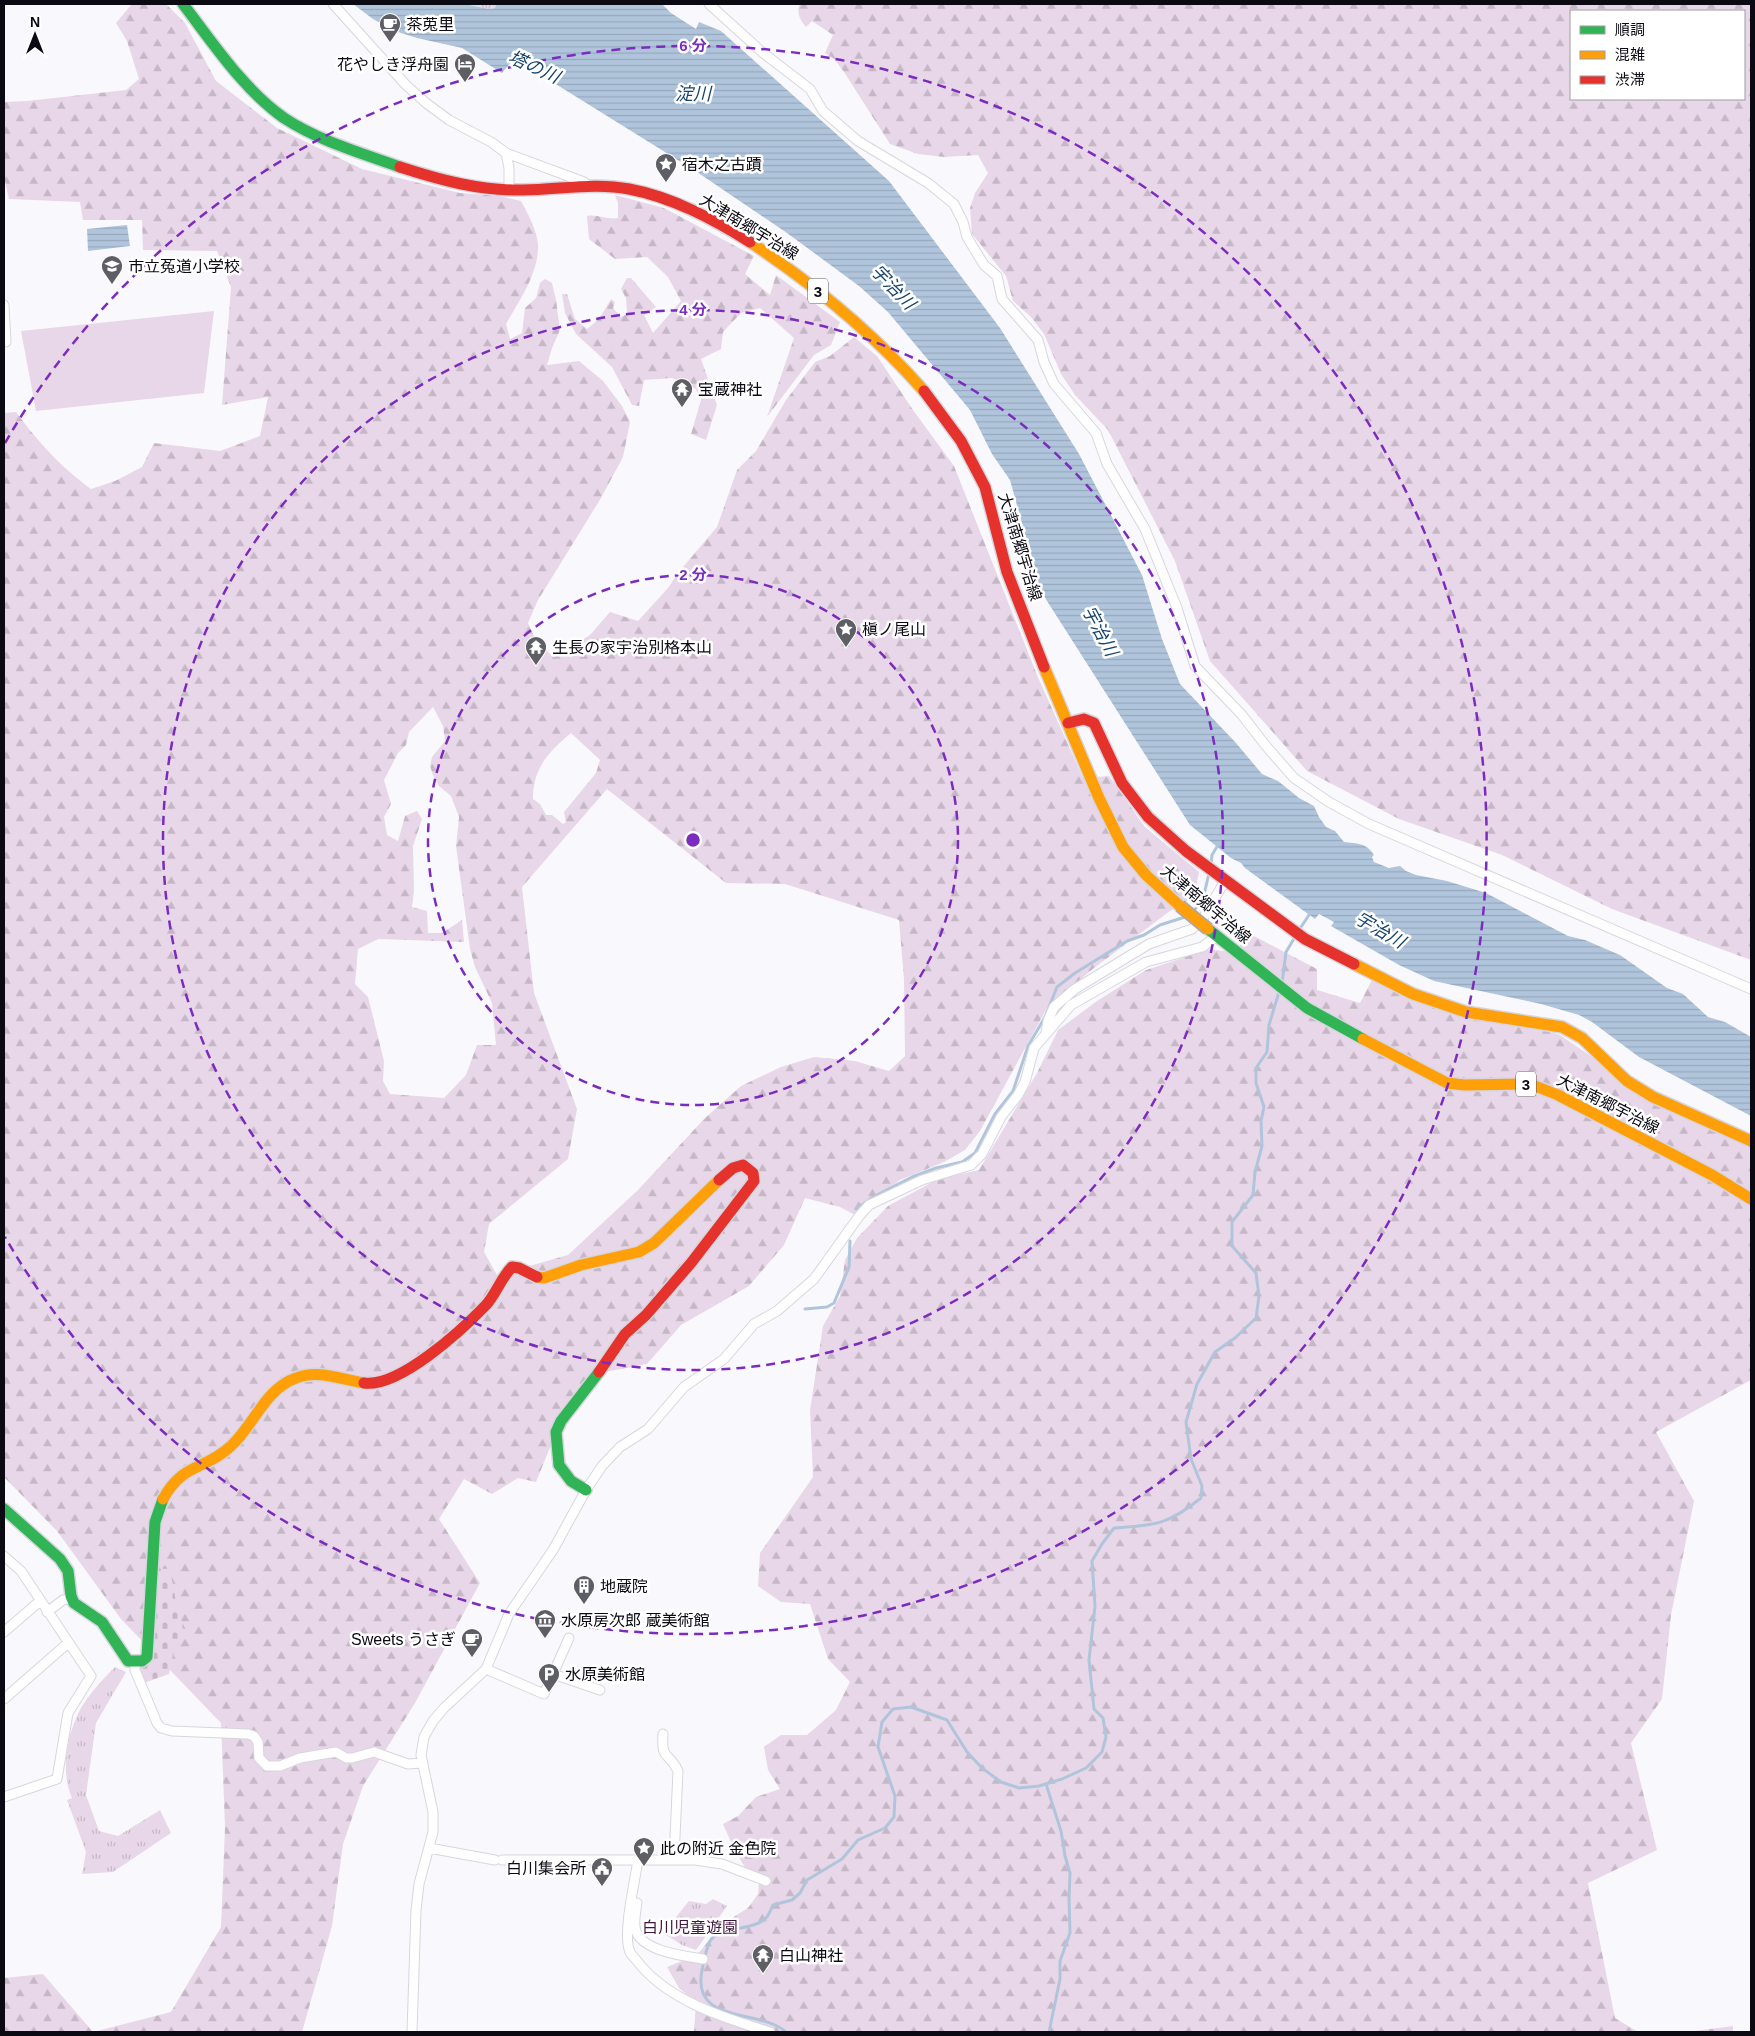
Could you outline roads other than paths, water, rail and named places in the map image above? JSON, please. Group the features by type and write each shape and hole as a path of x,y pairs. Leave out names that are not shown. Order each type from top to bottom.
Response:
{"street":[{"name":"大津南郷宇治線","path":"183,4 246,83 276,111 320,138 409,170 468,186 509,190 605,186 641,191 675,203 732,232 791,270 847,314 882,347 922,389 964,445 985,488 1006,571 1100,804 1125,852 1141,871 1180,906 1307,1008 1339,1027 1447,1083 1464,1085 1530,1084 1558,1095 1712,1175 1751,1200"},
{"path":"333,4 406,85 449,120 491,142 506,154 584,182 588,187"},
{"path":"709,4 762,52 810,89 824,111 858,141 928,183 954,204 963,222 967,237 984,265 997,276 1002,299 1017,318 1033,332 1038,340 1044,362 1054,384 1096,433 1107,464 1145,529 1177,608 1195,666 1242,715 1294,778 1329,802 1370,824 1751,989"},
{"path":"506,154 509,168 509,190"},
{"path":"4,305 6,342"},
{"path":"1068,723 1084,718 1094,723 1122,783 1148,817 1201,862 1305,939 1422,997 1466,1012 1562,1027 1582,1038 1627,1081 1646,1093 1751,1141"},
{"path":"1046,1032 1048,1020 1054,1007 1075,989 1149,944 1192,929 1208,912 1221,877"},
{"path":"412,2032 416,1910 419,1884 433,1832 433,1812 421,1755 424,1738 433,1721 486,1669 509,1614 553,1550 586,1490 602,1466 620,1447 648,1429 684,1387 724,1358 754,1324 777,1311 814,1279 869,1205 922,1180 971,1165 982,1154 1001,1117 1018,1095 1025,1082 1034,1048 1071,1005 1146,962 1202,947 1217,936"},
{"path":"4,1509 55,1553 66,1566 71,1577 71,1599 76,1605 96,1615 104,1623 128,1661 142,1661 147,1657 147,1613 154,1554 155,1520 159,1507 175,1481 182,1474 216,1460 230,1449 249,1427 262,1406 275,1392 296,1378 308,1375 327,1376 371,1385 396,1378 416,1364 486,1305 496,1294 507,1271 512,1267 519,1268 536,1277 544,1278 580,1265 639,1252 654,1243 732,1168 743,1165 749,1168 753,1174 754,1181 748,1191 724,1218 691,1263 646,1315 625,1334 604,1366 561,1421 556,1432 560,1465 571,1481 586,1490"},
{"path":"4,1557 21,1572 91,1676 68,1713 57,1779 4,1797"},
{"path":"47,1612 63,1600 71,1599"},
{"path":"4,1632 40,1601"},
{"path":"486,1669 544,1694 568,1638"},
{"path":"4,1699 68,1643"},
{"path":"135,1662 135,1670 157,1723 161,1728 172,1731 248,1734 254,1736 258,1742 259,1758 267,1766 280,1766 300,1758 336,1752 352,1758 374,1752 408,1764 422,1763"},
{"path":"552,1674 600,1690"},
{"path":"662,1734 662,1747 665,1756 674,1762 678,1770 674,1859"},
{"path":"429,1848 499,1860 674,1859 722,1864 745,1875 766,1881"},
{"path":"638,1860 627,1936 630,1952 647,1974 690,2002 730,2020 770,2032"},
{"path":"636,1875 638,1893 635,1927 638,1935 651,1946 665,1953 703,1959"}],"water":[{"name":"淀川","path":"353,4 465,4 489,9 495,8 496,4 662,4 671,13 696,29 699,22 721,31 889,181 1000,328 1079,454 1142,575 1162,639 1180,684 1236,743 1262,774 1278,781 1299,798 1314,806 1326,827 1335,831 1344,842 1361,844 1368,848 1374,855 1372,857 1374,862 1389,868 1400,866 1416,875 1447,881 1486,893 1568,936 1585,940 1620,955 1667,988 1683,994 1708,1017 1725,1022 1751,1037 1751,1116 1639,1057 1592,1022 1579,1015 1541,1004 1434,981 1399,965 1331,926 1334,922 1319,914 1315,919 1245,868 1241,863 1231,858 1190,825 1047,601 1040,588 1010,480 992,454 970,410 888,312 859,286 787,233 697,172 546,78 511,62 502,73 462,48 395,31 373,19"},
{"path":"127,225 130,246 88,251 87,229"}],"waterway":[{"path":"1211,865 1212,855 1218,845"},
{"path":"1194,911 1204,895 1209,873"},
{"path":"1299,930 1311,912"},
{"path":"856,1209 875,1196 912,1177 936,1168 962,1162 975,1153 995,1114 1013,1091 1028,1046 1045,1017 1057,987 1075,973 1127,941 1144,935 1160,925 1185,917"},
{"path":"1282,983 1286,952 1295,937"},
{"path":"786,2032 760,2020 730,2013 707,2000 701,1987 702,1970 707,1948 714,1936 761,1922 767,1917 773,1905 792,1900 800,1893 807,1880 842,1859 858,1840 885,1828 894,1817 895,1796 878,1747 882,1722 893,1709 911,1707 947,1720 967,1752 982,1768 1001,1782 1019,1788 1039,1786 1062,1779 1086,1768 1102,1752 1106,1737 1103,1718 1094,1709 1089,1660 1095,1606 1092,1561 1114,1528 1140,1526 1170,1519 1201,1498 1202,1486 1191,1459 1186,1422 1197,1384 1215,1352 1235,1338 1256,1318 1259,1296 1256,1273 1232,1246 1232,1222 1253,1195 1255,1172 1262,1146 1261,1121 1264,1107 1256,1083 1256,1068 1267,1052 1269,1025 1279,992"},
{"path":"805,1309 827,1307 834,1303 849,1267 850,1241"},
{"path":"1046,1784 1061,1831 1070,1873 1070,1933 1060,1961 1060,1979 1049,2032"}],"place":[{"name":"茶莵里","path":"390,43"},
{"name":"花やしき浮舟園","path":"465,83"},
{"name":"宿木之古蹟","path":"666,183"},
{"name":"市立菟道小学校","path":"112,285"},
{"name":"宝蔵神社","path":"682,408"},
{"name":"槇ノ尾山","path":"846,648"},
{"name":"生長の家宇治別格本山","path":"536,666"},
{"name":"地蔵院","path":"584,1605"},
{"name":"水原房次郎 蔵美術館","path":"545,1639"},
{"name":"Sweets うさぎ","path":"472,1658"},
{"name":"水原美術館","path":"549,1693"},
{"name":"此の附近 金色院","path":"644,1867"},
{"name":"白川集会所","path":"602,1887"},
{"name":"白山神社","path":"763,1974"}],"water label":[{"name":"塔の川","path":"534,67"},
{"name":"宇治川","path":"893,287"},
{"name":"宇治川","path":"1100,631"},
{"name":"宇治川","path":"1380,930"}],"park label":[{"name":"白川児童遊園","path":"690,1927"}]}
